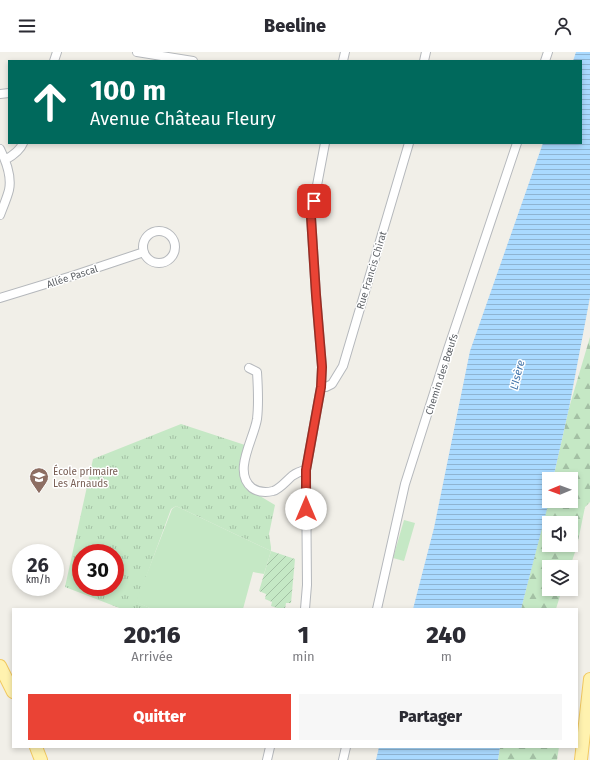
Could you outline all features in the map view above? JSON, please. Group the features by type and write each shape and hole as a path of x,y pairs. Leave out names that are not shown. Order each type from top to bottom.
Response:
{"main road":[{"path":"0,666 12,690"},
{"path":"581,760 590,679"},
{"path":"36,748 41,760"}],"street":[{"path":"137,52 187,60"},
{"path":"5,160 18,151 23,144"},
{"path":"305,608 307,585 306,470 321,387 322,367 311,217 325,144"},
{"name":"Rue Francis Chirat","path":"321,387 326,387 332,384 343,366 409,144"},
{"name":"Chemin des Bœufs","path":"377,608 405,484 448,349 517,144"},
{"path":"0,149 5,160 10,181 9,190 0,215"},
{"name":"Allée Pascal","path":"0,298 144,252"},
{"path":"249,368 257,372 258,407 257,420 243,464 243,474 246,481 250,486 261,492 272,491 278,489 293,475 306,470"},
{"path":"267,760 270,748"},
{"path":"343,760 346,748"}],"green space":[{"path":"590,337 590,502 585,507 578,541 578,516 545,516 547,508 578,508 578,472 555,472 569,408"},
{"path":"181,424 245,445 239,465 241,477 248,489 275,505 269,534 271,551 176,506 171,509 137,602 150,608 119,608 88,596 124,596 124,544 74,544 93,459"},
{"path":"176,506 271,551 264,574 253,572 243,608 150,608 136,602 172,509"},
{"path":"404,520 415,523 404,561 393,558"},
{"path":"542,526 542,552 575,552 572,560 542,560 542,596 560,596 556,608 521,608"},
{"path":"271,551 295,559 291,603 286,603 285,608 271,606 272,602 265,599 266,594 259,591"},
{"path":"72,555 72,590 65,587"},
{"path":"500,748 559,748 557,760 498,760"}],"water":[{"name":"L'Isère","path":"576,52 590,52 590,297 569,408 555,472 542,472 542,508 547,508 545,516 542,516 542,528 521,608 413,608 434,528 470,351 543,144 582,144 582,60 573,60"},
{"path":"379,748 500,748 498,760 376,760"}],"place":[{"name":"École primaire Les Arnauds","path":"39,494"}],"route":[{"path":"306,509 306,470 321,387 322,367 311,217 314,201"}]}
